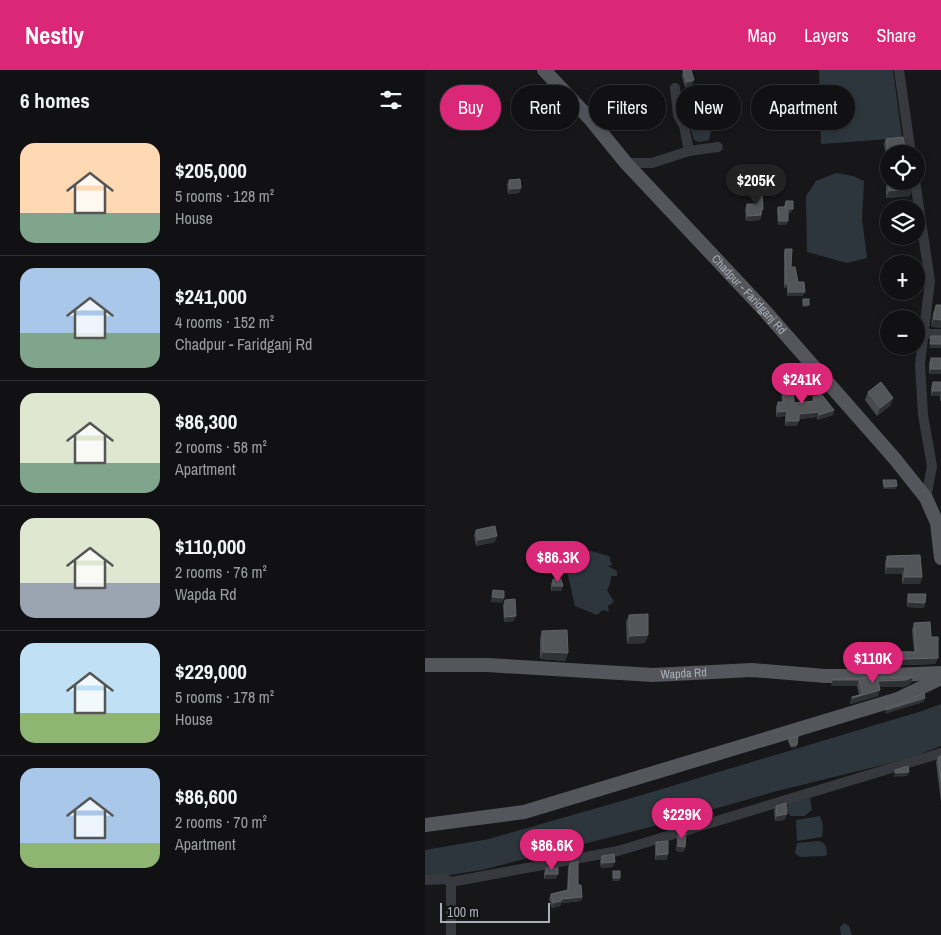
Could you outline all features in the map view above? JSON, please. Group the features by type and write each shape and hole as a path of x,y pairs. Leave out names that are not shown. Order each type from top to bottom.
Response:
{"main road":[{"name":"Chadpur - Faridganj Rd","path":"544,70 591,120 626,163 765,311 926,498 937,523 941,558"},
{"name":"Wapda Rd","path":"425,665 487,665 653,674 752,670 825,676 869,676 941,672"},
{"path":"425,825 524,812 898,699 941,678"}],"street":[{"path":"899,70 910,145"},
{"path":"675,88 678,115 684,126 689,151"},
{"path":"626,163 652,163 689,151 718,147"},
{"path":"916,190 930,281 925,319"},
{"path":"925,334 941,334"},
{"path":"921,355 923,415 932,466 926,498"},
{"path":"425,880 445,879 451,882 618,851 941,753"},
{"path":"451,882 451,935"}],"shaded area":[{"path":"819,70 893,70 902,138 821,144 821,130 855,130 855,85 819,85"},
{"path":"691,130 711,130 709,140 700,142 694,140"},
{"path":"836,173 853,176 864,181 862,219 867,258 847,263 807,252 806,196 816,181"},
{"path":"591,551 609,556 612,565 608,566 617,571 617,576 611,576 607,590 614,602 608,606 609,612 603,610 597,615 575,606 567,571 567,561 575,554"},
{"path":"941,704 941,746 907,759 777,791 662,824 482,870 425,879 425,850 489,839 625,800"},
{"path":"810,798 812,810 805,816 790,816 786,809 789,804"},
{"path":"820,816 823,825 822,837 797,841 796,820"},
{"path":"822,842 826,847 827,854 825,856 800,857 795,853 797,843"},
{"path":"844,923 849,926 852,935 841,935 840,927"}],"building":[{"path":"683,70 691,70 694,80 687,82"},
{"path":"903,137 905,145 887,145 886,139"},
{"path":"520,179 521,188 510,189 509,180"},
{"path":"756,192 762,192 763,209 761,209 761,215 748,216 747,204 756,204"},
{"path":"786,201 793,201 793,209 788,209 788,221 779,221 778,207 785,207"},
{"path":"785,249 792,249 791,267 795,267 798,282 804,282 805,292 789,292 788,284 786,284"},
{"path":"803,299 809,299 809,305 803,305"},
{"path":"936,305 941,305 941,320 934,319"},
{"path":"931,336 941,336 941,344 930,344"},
{"path":"931,358 941,358 941,369 931,369"},
{"path":"881,382 893,398 880,408 868,392"},
{"path":"933,382 941,382 941,391 933,391"},
{"path":"793,385 794,403 815,401 813,397 822,395 834,410 819,415 819,412 799,414 799,421 787,421 787,411 778,412 778,402 784,402 783,386"},
{"path":"883,480 896,480 897,486 884,487"},
{"path":"495,526 497,536 478,540 476,530"},
{"path":"920,555 922,577 905,577 905,567 887,567 887,556"},
{"path":"553,579 561,579 563,586 553,586"},
{"path":"493,590 504,591 504,598 492,597"},
{"path":"908,594 926,594 925,603 909,602"},
{"path":"515,599 516,616 505,617 505,600"},
{"path":"648,614 648,635 630,636 629,615"},
{"path":"930,622 931,637 938,637 938,658 847,661 847,651 916,652 914,623"},
{"path":"567,630 568,653 543,652 542,631"},
{"path":"913,677 906,680 878,681 880,690 852,698 863,694 859,680 833,680 833,679"},
{"path":"924,693 925,698 886,710 886,708 903,703"},
{"path":"798,736 797,745 791,746 789,739"},
{"path":"941,756 941,782 938,757"},
{"path":"908,766 909,772 895,773 895,770"},
{"path":"786,803 787,814 777,816 776,806"},
{"path":"686,833 685,847 678,846 678,835"},
{"path":"668,841 668,854 657,855 656,842"},
{"path":"614,854 615,862 602,863 602,856"},
{"path":"578,861 578,885 581,885 582,897 561,899 561,901 553,903 551,894 568,890 570,863"},
{"path":"546,868 558,868 558,874 546,874"},
{"path":"613,871 620,871 620,878 613,878"}]}
